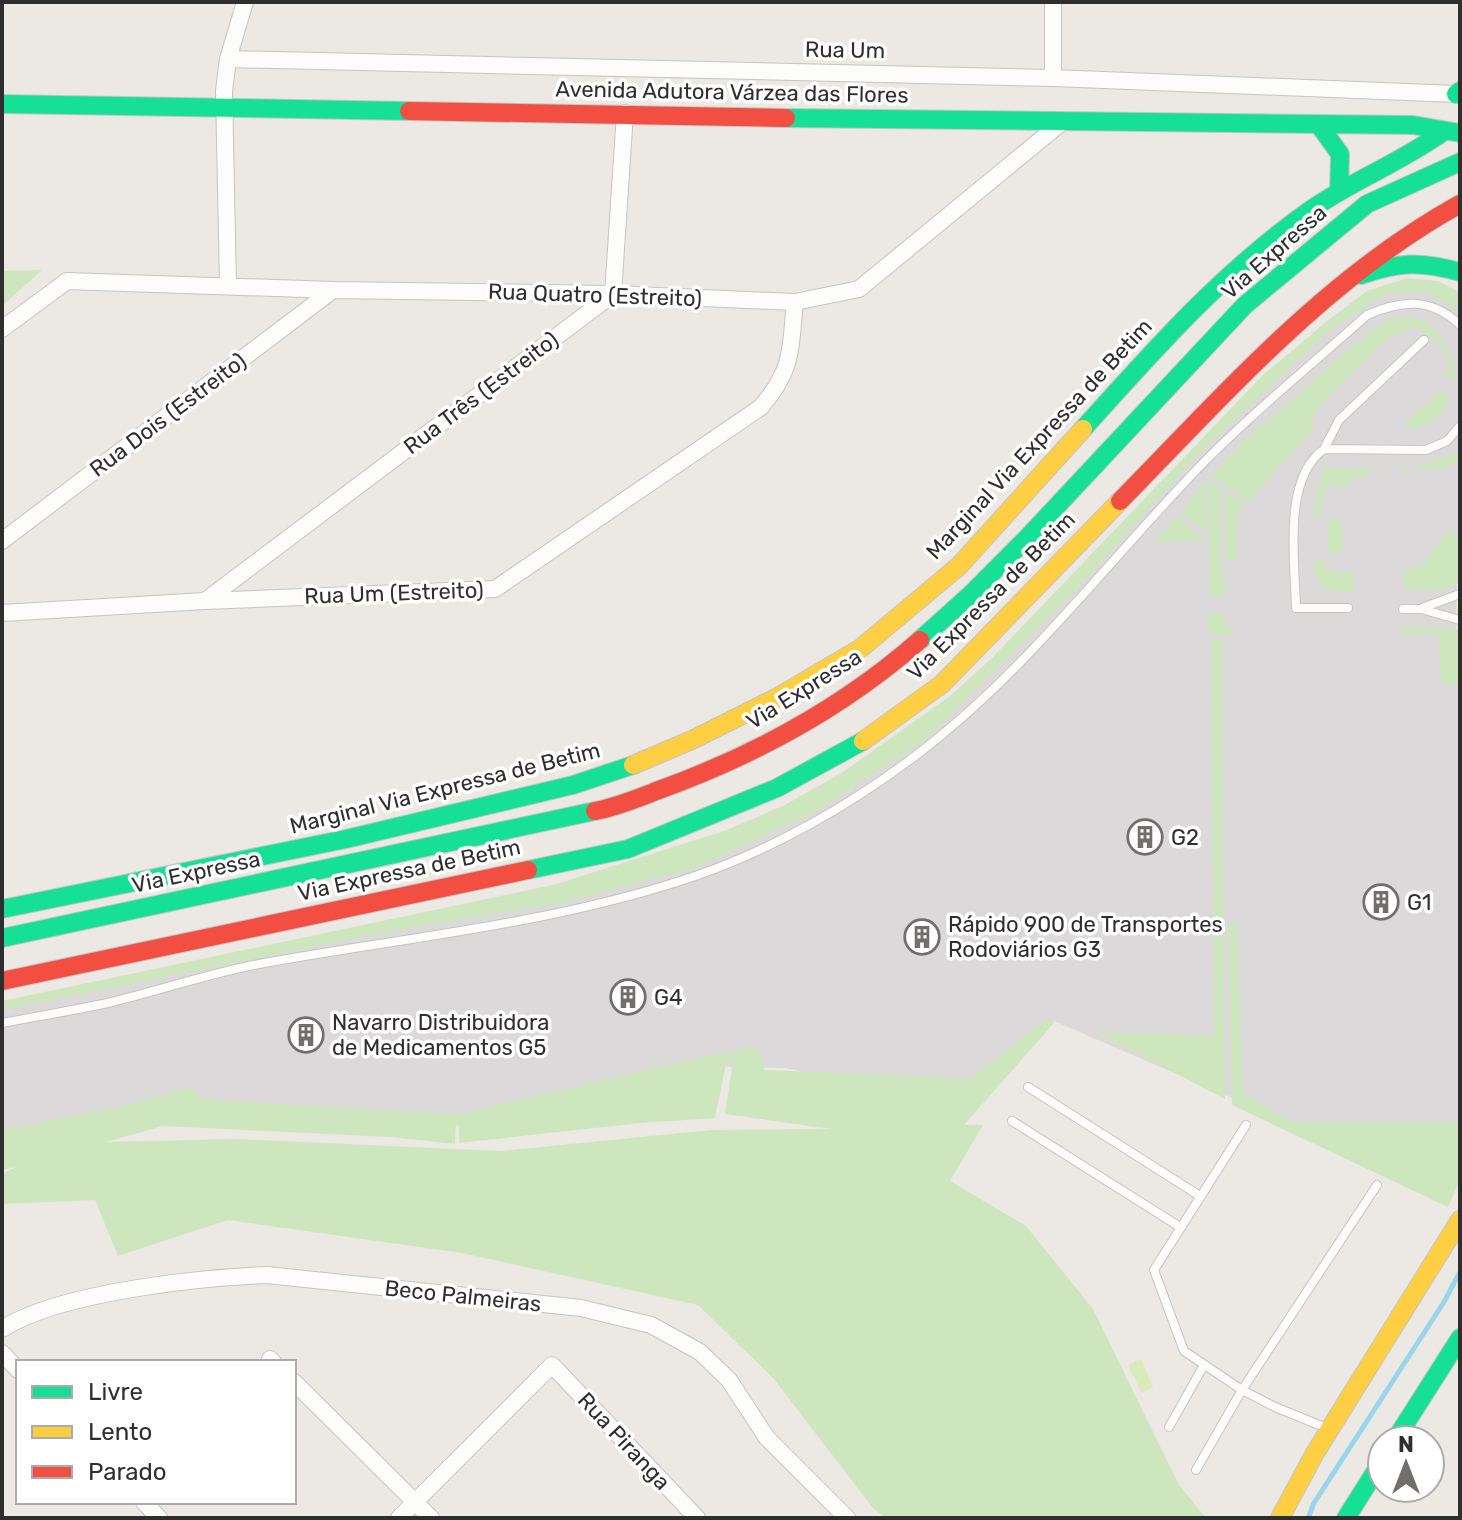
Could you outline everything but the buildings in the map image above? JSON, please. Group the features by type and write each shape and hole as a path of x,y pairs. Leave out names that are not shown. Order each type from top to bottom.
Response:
{"main road":[{"name":"Avenida Adutora Várzea das Flores","path":"2,104 1061,123 1413,125 1452,132"},
{"path":"1319,125 1340,154 1339,192"},
{"name":"Marginal Via Expressa de Betim","path":"2,909 346,839 573,785 633,765 694,739 776,698 861,648 959,566 1184,319 1251,254 1339,192 1452,132"},
{"name":"Via Expressa","path":"2,938 611,808 696,777 787,733 848,695 905,653 969,596 1245,305 1367,204 1460,162"},
{"name":"Via Expressa de Betim","path":"2,981 628,849 721,813 824,764 885,727 942,684 1298,320 1394,241 1460,204"},
{"path":"1341,283 1390,265 1425,261 1460,272"},
{"path":"1280,1518 1330,1429 1460,1220"},
{"path":"1405,1424 1460,1338"},
{"path":"1346,1518 1366,1486"}],"street":[{"path":"228,285 224,91 228,59 245,2"},
{"path":"1053,2 1053,78"},
{"name":"Rua Um","path":"228,59 1053,78 1459,93"},
{"path":"613,294 625,113"},
{"name":"Rua Quatro (Estreito)","path":"2,329 67,281 333,290 613,294 795,302 859,289 1061,123"},
{"name":"Rua Dois (Estreito)","path":"2,541 333,290"},
{"name":"Rua Três (Estreito)","path":"205,601 613,294"},
{"name":"Rua Um (Estreito)","path":"2,613 495,589 761,407 779,386 789,362 795,302"},
{"name":"Beco Palmeiras","path":"2,1329 17,1319 87,1298 219,1277 267,1275 581,1308 651,1325 700,1352 729,1380 767,1438 847,1518"},
{"path":"2,1353 16,1368"},
{"name":"Rua Piranga","path":"416,1502 552,1365 697,1518"},
{"path":"296,1384 431,1518"},
{"path":"399,1518 416,1502"}],"lane":[{"path":"2,1023 110,1002 256,965 469,931 612,901 701,874 761,847 839,808 915,756 990,693 1058,625 1207,459 1367,315 1391,305 1418,303 1447,313 1460,325"},
{"path":"1348,608 1296,608 1294,499 1312,458 1324,449 1339,420 1424,340"},
{"path":"1324,449 1426,450 1447,441 1460,426"},
{"path":"1421,609 1460,594"},
{"path":"1403,609 1421,609 1460,620"},
{"path":"1028,1087 1200,1196"},
{"path":"1012,1121 1180,1227"},
{"path":"1246,1125 1154,1270 1184,1351 1242,1390 1330,1429"},
{"path":"1196,1470 1242,1390 1377,1185"},
{"path":"1169,1427 1204,1365"}],"shaded area":[{"path":"1425,283 1460,294 1460,537 1457,548 1456,633 1460,653 1460,1170 1446,1201 1230,1097 1054,1021 956,1103 785,1068 691,1066 462,1123 217,1106 2,1141 2,1006 549,891 721,839 840,781 969,687 1191,455 1335,319 1384,285"}],"green space":[{"path":"42,270 2,306 2,271"},
{"path":"1407,278 1438,281 1460,292 1460,312 1428,291 1386,294 1331,329 1193,459 1075,591 923,742 809,815 692,869 559,903 386,932 2,1010 2,1001 553,885 724,831 785,805 843,772 950,696 992,658 1262,376 1367,291"},
{"path":"1407,317 1427,323 1441,337 1453,364 1453,381 1444,374 1450,364 1438,342 1416,327 1389,337 1314,411 1312,431 1248,502 1211,475 1245,439 1341,355 1389,318"},
{"path":"1441,391 1449,396 1437,418 1413,429 1403,424"},
{"path":"1460,452 1460,461 1447,467 1398,472 1396,469 1367,470 1364,479 1351,477 1345,487 1327,484 1320,516 1313,516 1323,468 1412,469"},
{"path":"1205,480 1207,532 1181,514"},
{"path":"1208,480 1221,488 1220,560 1226,596 1210,595"},
{"path":"1225,490 1245,505 1237,513 1236,560 1226,559"},
{"path":"1178,517 1205,541 1153,541"},
{"path":"1328,520 1342,520 1343,553 1328,553"},
{"path":"1454,532 1460,542 1460,583 1445,590 1404,589 1403,570 1424,565 1444,534"},
{"path":"1313,561 1325,561 1324,569 1339,573 1354,571 1354,592 1329,590 1320,584"},
{"path":"1208,613 1225,613 1224,626 1234,626 1232,636 1209,634"},
{"path":"1401,627 1458,629 1460,684 1441,684 1439,635 1401,634"},
{"path":"1211,638 1222,641 1225,1099 1098,1033 1214,1035"},
{"path":"1237,922 1243,1092 1291,1122 1460,1122 1460,1180 1448,1207 1232,1105 1228,923"},
{"path":"1047,1019 1054,1023 964,1125 983,1125 950,1181 1026,1226 1093,1309 1179,1485 1206,1518 885,1518 873,1508 774,1379 698,1305 462,1253 228,1220 118,1256 95,1200 2,1204 2,1174 16,1167 2,1170 2,1130 119,1107 193,1087 196,1097 227,1101 460,1114 756,1047 765,1070 971,1078","holes":["727,1059 733,1062 725,1114 830,1129 711,1130 500,1151 235,1139 106,1142 163,1126 390,1137 455,1144 456,1125 459,1126 459,1143 715,1118"]},
{"path":"1141,1359 1153,1387 1142,1393 1128,1365"}],"waterway":[{"path":"1308,1518 1314,1503 1444,1302 1460,1272"}],"traffic: fast":[{"path":"1456,94 1460,91"},
{"path":"2,104 409,111"},
{"path":"786,118 1413,125 1460,133"},
{"path":"1319,125 1340,154 1339,192"},
{"path":"1083,429 1189,315 1275,237 1322,202 1443,132"},
{"path":"920,640 1027,538 1245,305 1367,204 1460,162"},
{"path":"1361,275 1410,264 1460,272"},
{"path":"528,870 628,849 777,788 863,741"},
{"path":"2,909 346,839 573,785 633,765"},
{"path":"2,938 595,811"},
{"path":"1405,1424 1460,1338"},
{"path":"1346,1518 1366,1486"}],"traffic: slow":[{"path":"633,765 776,698 861,648 959,566 1083,429"},
{"path":"863,741 942,684 1120,501"},
{"path":"1280,1518 1315,1453 1460,1220"}],"traffic: jam":[{"path":"409,111 786,118"},
{"path":"1120,501 1239,379 1321,302 1365,266 1460,204"},
{"path":"595,811 694,776 763,745 829,708 920,640"},
{"path":"2,981 528,870"}],"place":[{"name":"G2","path":"1145,837"},
{"name":"G1","path":"1381,902"},
{"name":"Rápido 900 de Transportes Rodoviários G3","path":"922,937"},
{"name":"G4","path":"628,997"},
{"name":"Navarro Distribuidora de Medicamentos G5","path":"306,1035"}]}
